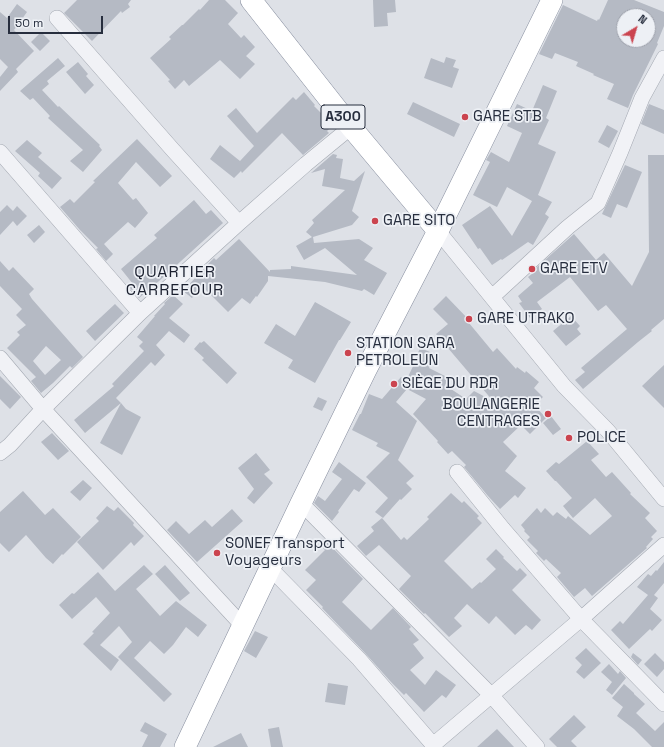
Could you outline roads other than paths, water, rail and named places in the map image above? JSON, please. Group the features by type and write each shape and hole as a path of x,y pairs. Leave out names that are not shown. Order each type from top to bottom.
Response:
{"highway":[{"name":"A300","path":"251,0 351,127 438,231"},
{"path":"185,747 300,503 366,370 438,231 552,0"}],"street":[{"path":"57,18 172,149 239,222"},
{"path":"492,297 568,227 598,203 642,98 664,58"},
{"path":"0,453 140,313 239,222 351,127"},
{"path":"0,152 140,313"},
{"path":"438,231 564,386 608,431 664,499"},
{"path":"0,358 43,409 242,625"},
{"path":"457,472 503,529 581,619 664,704"},
{"path":"300,503 491,695 537,747"},
{"path":"270,568 359,659 434,746 664,545"}],"place":[{"name":"GARE STB","path":"465,117"},
{"name":"GARE SITO","path":"375,221"},
{"name":"GARE ETV","path":"532,269"},
{"name":"GARE UTRAKO","path":"469,319"},
{"name":"STATION SARA PETROLEUN","path":"348,353"},
{"name":"SIÈGE DU RDR","path":"394,384"},
{"name":"BOULANGERIE CENTRAGES","path":"548,414"},
{"name":"POLICE","path":"569,438"},
{"name":"SONEF Transport Voyageurs","path":"217,553"}],"district":[{"name":"QUARTIER CARREFOUR","path":"175,282"}]}
